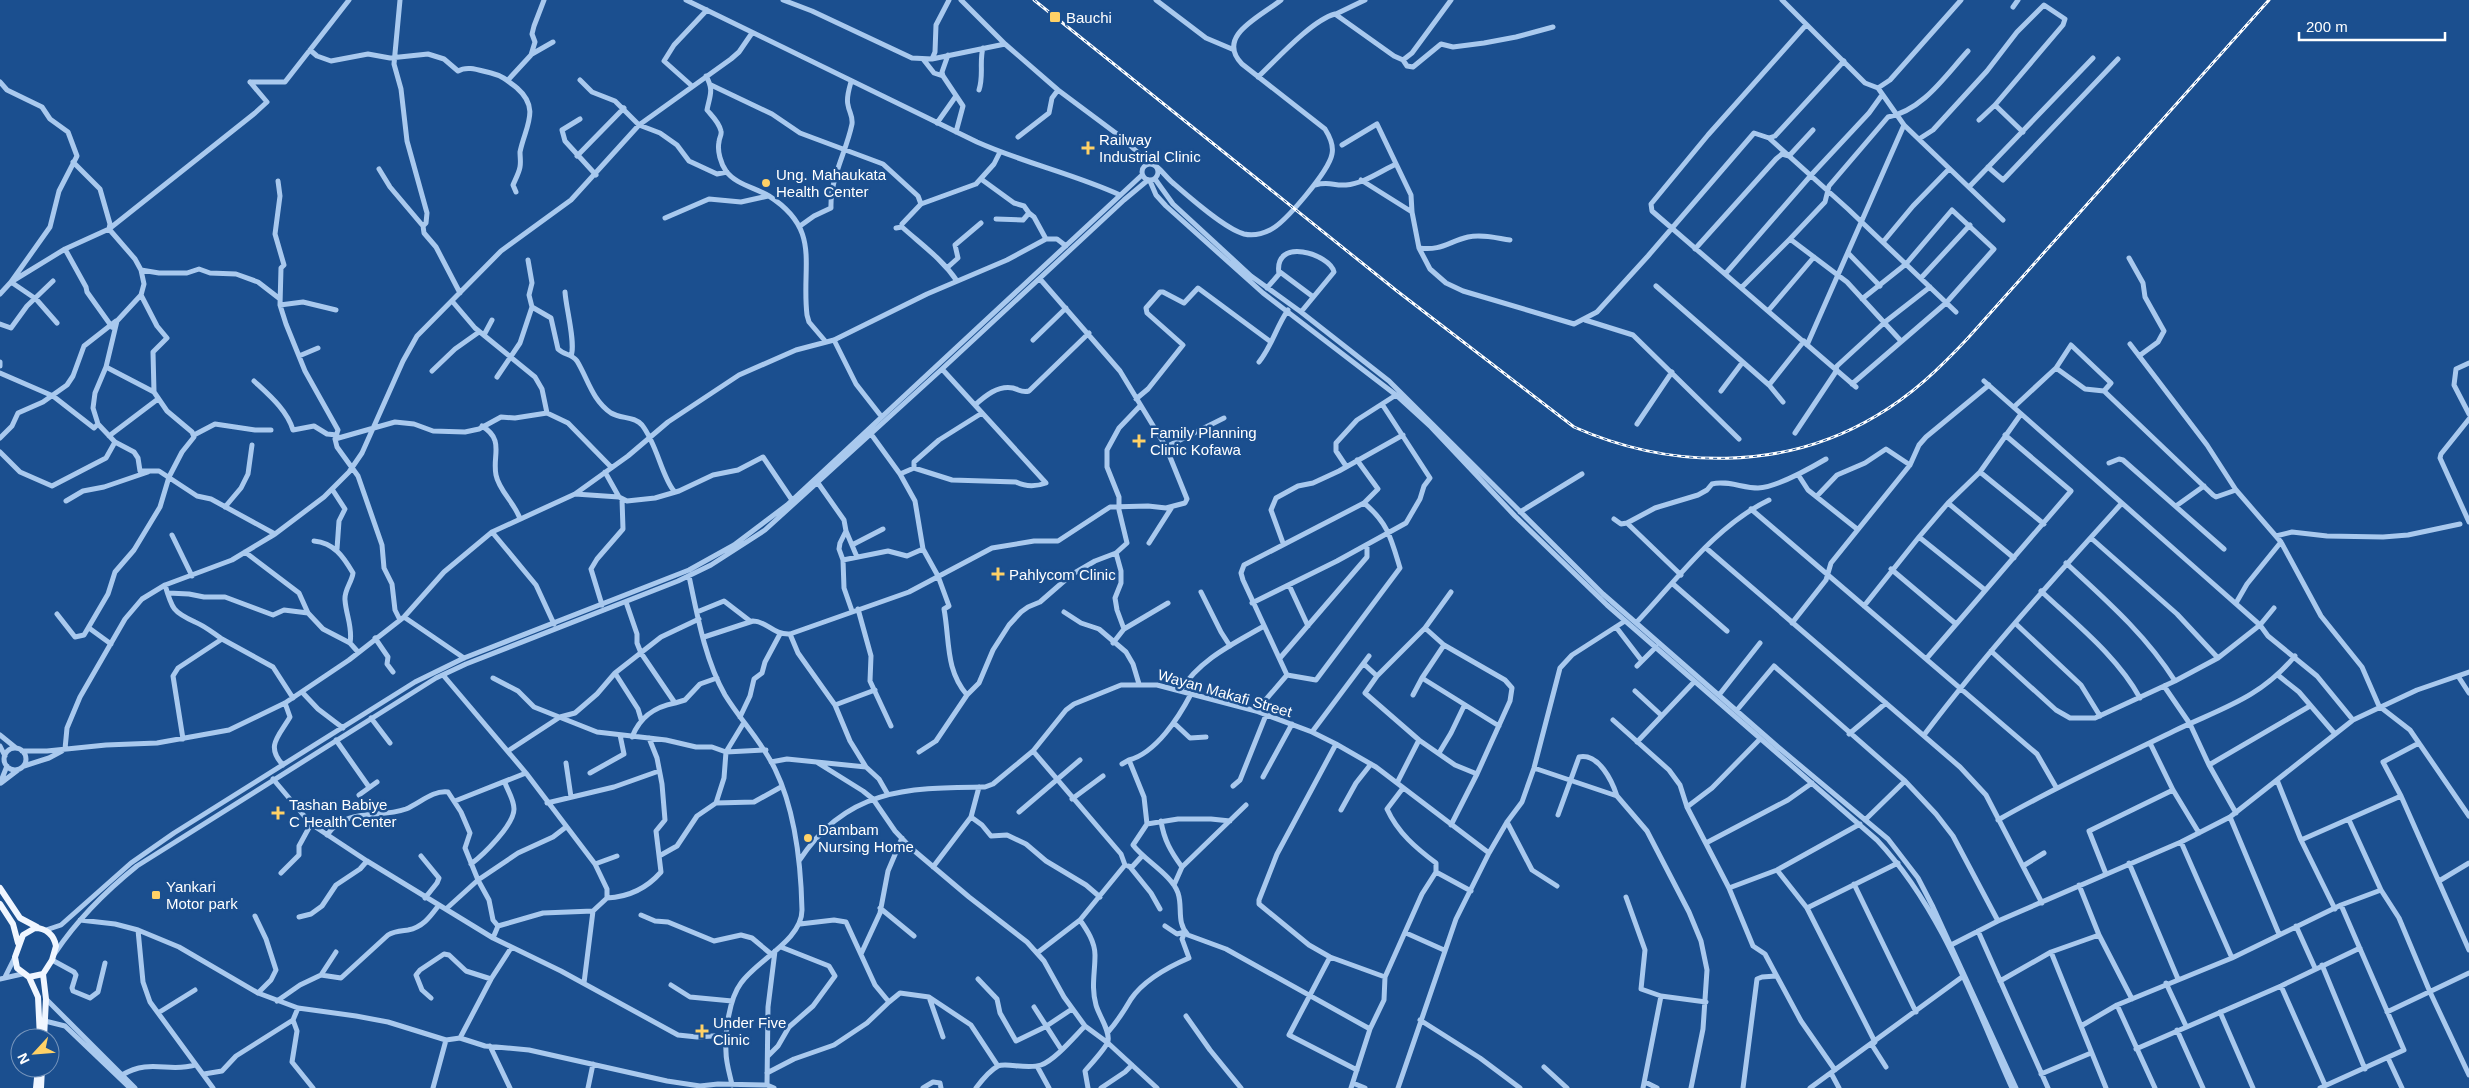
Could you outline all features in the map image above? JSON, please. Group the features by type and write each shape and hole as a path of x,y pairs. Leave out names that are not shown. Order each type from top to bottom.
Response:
{"main road":[{"path":"0,888 20,918 38,928 46,930 56,942 52,958 43,974 46,999 45,1028"},
{"path":"0,904 13,924 18,945"},
{"path":"38,928 25,932 18,945 14,959 17,968 26,975 38,997 40,1028"},
{"path":"26,975 43,974"}],"street":[{"path":"11,282 65,249 109,229 267,102 250,82 285,82 300,59 310,50 349,0"},
{"path":"400,0 394,64 401,89 407,141 427,213 426,223 423,226"},
{"path":"508,80 520,65 529,60 531,55 535,42 532,34 544,1 538,0"},
{"path":"686,0 851,82 1000,152 1084,179 1120,195"},
{"path":"783,0 834,21 899,54 923,59 932,59 1005,44"},
{"path":"932,59 936,24 950,0"},
{"path":"961,0 1005,44 1058,90 1117,134 1141,157 1157,168 1170,182 1234,230 1254,235 1262,234 1276,227 1314,185 1328,165 1332,154 1330,137 1325,130 1235,57 1232,49 1233,40 1240,32 1281,0"},
{"path":"1156,0 1206,38 1232,49"},
{"path":"1258,77 1326,17 1365,0"},
{"path":"1403,60 1412,53 1451,0"},
{"path":"1782,0 1866,82 1878,88 1904,125 2003,220"},
{"path":"1878,88 1890,80 1961,0"},
{"path":"2013,7 2018,0"},
{"path":"1919,139 1933,130 1987,71 2017,32 2044,5 2065,19 2063,25 1995,105 1979,120"},
{"path":"692,86 664,61 664,57 707,10"},
{"path":"1336,14 1394,56 1403,60 1407,66 1413,67 1441,44 1454,47 1484,43 1554,27"},
{"path":"1806,25 1656,196 1651,204 1652,211 1854,385 1901,341 1946,303 1994,249 1952,210 1906,264 1862,299"},
{"path":"65,750 67,728 71,716 125,619 142,599 166,585 232,560 299,517 332,489 353,466 376,426 410,347 417,336 501,251 571,200 640,125 739,52 752,33"},
{"path":"531,55 553,42"},
{"path":"979,90 982,81 980,62 983,48"},
{"path":"310,50 317,56 331,61 368,54 396,57 428,54 444,59 458,71 464,68 473,69 502,76 508,80 525,95 529,102 528,132 520,152 520,168 513,185 516,192"},
{"path":"1742,287 1825,202 1829,186 1888,117 1902,114 1927,96 1968,51"},
{"path":"948,55 942,72 943,76 963,106 956,132"},
{"path":"1969,187 2094,58"},
{"path":"923,59 934,74 943,76"},
{"path":"1988,167 2003,180 2118,60"},
{"path":"1769,138 1782,130 1844,61"},
{"path":"706,76 712,85 772,114 800,133 875,160 894,172 918,196 921,204"},
{"path":"580,80 592,92 611,98 624,108 640,125 671,141 689,161 717,174 727,172"},
{"path":"0,82 7,90 39,104 46,110 50,119 68,132 76,156 59,191 50,227 29,258 0,294"},
{"path":"800,226 814,216 831,208 833,180 845,149 852,116 847,100 851,82"},
{"path":"712,85 712,94 707,110 712,113 721,130 718,148 727,172 769,196 788,211 800,226 807,246 807,315 809,322 826,342"},
{"path":"1018,137 1049,113 1052,98 1058,90"},
{"path":"1726,273 1810,177 1869,114 1882,95"},
{"path":"936,123 956,96"},
{"path":"1995,105 2023,132"},
{"path":"577,156 624,108"},
{"path":"580,119 562,130 565,140 577,156 596,175"},
{"path":"1342,145 1377,124 1411,195 1412,212 1419,248 1430,269 1446,283 1463,291 1574,324 1585,320 1597,312 1754,133 1769,138 1861,221 1956,312"},
{"path":"1769,385 1805,343 1848,253 1904,125"},
{"path":"1789,156 1813,130"},
{"path":"902,224 921,204 968,188 982,179 1000,152"},
{"path":"1695,249 1776,159 1782,154 1789,156"},
{"path":"1141,157 1143,172 1173,204 1251,276 1301,312 1404,398 1520,512 1561,557 1626,621 1812,783 1862,822 1888,839 1918,878 2016,1088"},
{"path":"0,438 12,426 18,413 53,396 66,385 73,376 84,346 112,327 141,295 144,284 141,270 109,229 110,224 100,189 73,162"},
{"path":"46,930 61,925 131,863 415,682 464,658 602,606 707,561 760,527 792,500 1066,246 1151,164"},
{"path":"1314,185 1326,182 1344,186 1396,164"},
{"path":"105,963 98,992 90,998 73,991 72,988 76,975 52,958 80,920 110,888 137,866 273,779 443,675 689,576 734,551 765,530 1124,200 1152,180 1158,174 1157,168"},
{"path":"379,169 390,187 423,226 424,233 436,247 460,293"},
{"path":"1883,242 1913,206 1949,169"},
{"path":"982,179 1014,203 1024,206 1034,217 1046,239"},
{"path":"1152,180 1170,182"},
{"path":"1152,180 1156,195 1166,206 1263,293 1288,310 1396,395 1404,398 1515,516 1862,822 1898,862 1920,893 1950,945 1962,977 2012,1088"},
{"path":"1361,180 1412,212"},
{"path":"278,181 280,196 274,234 284,265 281,268 280,302 299,356 309,378 335,423 337,447 353,466 363,488 382,545 384,568 392,584 395,610 402,619 464,658"},
{"path":"665,218 710,199 741,202 769,196"},
{"path":"996,219 1023,220 1029,213"},
{"path":"948,267 958,258 955,245 981,223"},
{"path":"1921,278 1970,226"},
{"path":"896,228 902,227 948,267 957,281"},
{"path":"1419,248 1440,249 1471,236 1510,240"},
{"path":"0,735 22,751 65,750 157,743 229,730 293,698 402,619 444,572 492,532 574,494 651,438 668,422 739,375 796,350 834,340 957,281 1006,260 1046,239 1057,239 1066,246"},
{"path":"1790,239 1837,275 1885,322 1901,341"},
{"path":"65,249 87,292 112,327 106,367 93,400 93,408 98,424 115,442 134,452 138,458 140,471 156,470 197,496 211,499 275,534"},
{"path":"1301,312 1312,296 1334,272 1329,265 1307,252 1290,251 1284,254 1278,269 1312,296"},
{"path":"1848,253 1880,286"},
{"path":"1768,311 1814,257"},
{"path":"29,258 38,266"},
{"path":"2129,258 2143,283 2145,297 2164,331 2158,342 2139,356"},
{"path":"497,377 523,337 532,307 529,296 532,283 528,260"},
{"path":"141,270 159,274 187,273 200,269 210,273 236,274 258,282 280,302 303,302 336,310"},
{"path":"1267,288 1280,272"},
{"path":"704,637 750,621 758,621 780,634 790,634 909,592 992,548 1034,542 1058,541 1098,513 1119,506 1172,507 1185,503 1187,499 1166,447 1120,370 1040,279"},
{"path":"0,324 11,328 27,306 52,281"},
{"path":"11,282 36,299 57,323"},
{"path":"1656,286 1769,385 1784,402"},
{"path":"1795,433 1837,366 1885,322 1930,287"},
{"path":"1136,399 1148,389 1183,344 1147,313 1146,308 1160,292 1184,303 1198,288 1271,342"},
{"path":"565,292 573,345 571,356"},
{"path":"141,295 157,326 167,338 153,352 154,392 176,420 194,435"},
{"path":"452,301 482,334 538,380 548,413"},
{"path":"532,307 551,318 558,349 576,359 591,391 610,412 639,422 651,438 674,491"},
{"path":"1033,340 1066,308"},
{"path":"1259,362 1269,349 1288,310"},
{"path":"432,371 456,349 482,334 492,320"},
{"path":"1585,320 1633,335 1738,440"},
{"path":"974,405 986,395 1004,388 1021,392 1029,390 1089,333"},
{"path":"834,340 856,384 882,416"},
{"path":"2130,344 2207,445 2236,490 2281,542 2321,616 2362,667 2379,706 2410,730 2469,816"},
{"path":"2015,406 2056,368 2072,345 2111,383 2104,391"},
{"path":"299,356 318,348"},
{"path":"1721,390 1742,363"},
{"path":"2469,363 2456,369 2453,381 2469,414"},
{"path":"106,367 154,392"},
{"path":"2056,368 2085,390 2104,391 2216,497 2236,490"},
{"path":"900,474 914,468 952,480 1016,482 1024,486 1037,486 1046,483 942,369"},
{"path":"1637,424 1672,372"},
{"path":"0,373 53,396 94,428 98,424"},
{"path":"254,381 272,397 293,430 314,426 336,437 376,426 405,422 433,430 465,432 501,417 516,418 548,413 568,423 611,467"},
{"path":"1984,381 2015,406 2021,414 2236,603 2260,625 2268,636 2295,656 2317,676 2353,720"},
{"path":"1792,623 1828,576 1831,564 1857,529 1910,465 1919,445 1989,385"},
{"path":"1346,466 1336,451 1336,443 1357,420 1396,395"},
{"path":"108,436 158,399"},
{"path":"1252,603 1367,545 1406,523 1424,486 1430,478 1382,404"},
{"path":"919,752 936,741 967,695 978,683 1009,625 1021,612 1028,606 1040,602 1071,575 1095,561 1116,553 1127,543 1119,506 1119,497 1107,466 1107,450 1120,428 1140,406"},
{"path":"914,468 914,462 939,440 982,413"},
{"path":"1864,606 1891,569 1948,503 1980,472 2021,414"},
{"path":"1166,447 1224,418"},
{"path":"2469,419 2441,454 2440,458 2469,522"},
{"path":"56,614 75,637 82,637 108,594 115,572 134,550 160,507 169,477 194,435 215,424 255,430 271,430"},
{"path":"482,426 490,431 494,438 497,450 496,474 520,519"},
{"path":"871,434 900,474 915,501 923,549 938,576 949,606 944,609 948,630 946,640 950,659 957,684 967,695"},
{"path":"1283,543 1272,510 1276,498 1298,486 1313,483 1403,435"},
{"path":"1927,658 2071,491 2006,435"},
{"path":"0,452 20,472 52,486 87,470 106,458 115,442"},
{"path":"225,507 246,478 252,445"},
{"path":"1817,496 1837,475 1865,463 1886,449 1910,465"},
{"path":"574,494 620,498 627,501 649,499 720,473 738,470 764,457 792,500"},
{"path":"1614,519 1621,524 1627,523 1655,508 1698,495 1708,490 1712,484 1718,482 1758,488 1791,476 1799,476 1826,459"},
{"path":"2109,463 2119,459 2123,460 2224,549"},
{"path":"1286,675 1280,658 1252,603 1241,573 1244,565 1364,502 1378,489 1357,460"},
{"path":"66,501 83,491 106,487 151,471"},
{"path":"602,606 591,569 597,558 623,530 620,498 605,472"},
{"path":"1980,472 2044,524"},
{"path":"1520,512 1582,474"},
{"path":"1799,476 1808,490 1857,529"},
{"path":"818,483 846,524 846,531 857,557"},
{"path":"2176,506 2204,486"},
{"path":"332,489 345,509 339,521 337,549"},
{"path":"1636,622 1723,531 1751,509 1769,500"},
{"path":"1286,675 1316,680 1400,568 1390,532 1377,514 1364,502"},
{"path":"1948,503 2014,558"},
{"path":"1924,734 1960,687 2066,563 2122,503"},
{"path":"1149,542 1172,507"},
{"path":"1751,509 2037,754 2056,786"},
{"path":"1627,523 1681,575"},
{"path":"2276,536 2292,532 2326,536 2383,537 2408,535 2460,524"},
{"path":"852,545 883,529"},
{"path":"846,531 840,543 844,588 855,610 871,656 870,681 891,726"},
{"path":"492,532 536,584 554,624"},
{"path":"172,535 192,576"},
{"path":"1919,537 1985,590"},
{"path":"2090,538 2177,614 2218,658"},
{"path":"314,541 324,542 337,549 353,573 344,598 347,619 352,630 350,643"},
{"path":"2236,603 2247,584 2281,542"},
{"path":"1280,658 1367,557 1367,545"},
{"path":"1706,548 1960,767 1986,795 2042,903"},
{"path":"843,560 888,551 906,556 923,549"},
{"path":"245,552 299,594 308,613 329,634 350,643 358,652"},
{"path":"1116,553 1121,571 1121,583 1115,598 1124,629"},
{"path":"2066,563 2146,640 2175,681"},
{"path":"1891,569 1956,624"},
{"path":"689,576 697,612 717,678 744,724 766,750 781,787 799,861 802,912 800,924 781,947 754,967 740,984 732,1002 726,1052 732,1086"},
{"path":"1289,584 1308,626"},
{"path":"1672,584 1727,631"},
{"path":"166,585 172,606 181,617 195,622 273,667 293,698"},
{"path":"1201,592 1230,646"},
{"path":"1451,592 1425,628 1366,689 1367,696 1419,740 1461,769 1477,774"},
{"path":"2042,592 2115,662 2129,678 2140,698"},
{"path":"168,593 225,597 273,615 284,610 308,613"},
{"path":"697,612 724,601 750,621"},
{"path":"626,602 638,634 637,643 641,653 674,703"},
{"path":"1114,643 1124,629 1168,603"},
{"path":"1991,651 2056,710 2070,718 2082,720 2100,716 2140,698 2218,658 2260,625 2274,608"},
{"path":"1064,612 1081,623 1099,629 1126,652 1133,664 1139,684"},
{"path":"508,751 560,717 576,713 597,694 615,673 661,637 699,619"},
{"path":"1398,1088 1456,919 1472,891 1489,853 1507,822 1522,802 1534,768 1560,668 1572,656 1626,621"},
{"path":"2015,623 2082,685 2100,716"},
{"path":"1180,691 1190,674 1230,646 1264,626"},
{"path":"89,628 111,644"},
{"path":"1425,628 1444,645 1505,680 1512,688 1513,694 1477,774 1451,825"},
{"path":"1616,628 1642,661"},
{"path":"740,717 750,696 754,679 762,673 764,662 780,634"},
{"path":"790,634 798,653 835,706 850,741 866,768 879,779 887,793"},
{"path":"375,638 388,657 388,664 393,672"},
{"path":"183,739 173,676 178,668 222,639"},
{"path":"1719,695 1760,643"},
{"path":"1413,695 1444,645"},
{"path":"1638,666 1656,647"},
{"path":"1312,732 1370,656"},
{"path":"1998,820 2056,786 2104,767 2150,743 2247,698 2279,676 2295,656"},
{"path":"1364,664 1377,676"},
{"path":"1737,710 1774,666 1904,781 1936,814 1953,836 1998,921"},
{"path":"1950,945 1998,921 2181,842 2230,817 2353,720 2416,690 2469,672"},
{"path":"615,673 638,709 641,719"},
{"path":"443,675 526,773 595,864 607,889 607,898"},
{"path":"1256,711 1286,675"},
{"path":"2279,676 2299,692 2335,734"},
{"path":"2458,676 2469,693"},
{"path":"493,678 518,691 534,707 588,729 696,747 712,747 726,752 766,750"},
{"path":"632,737 641,719 662,707 685,700 700,684 717,678"},
{"path":"1422,678 1464,706 1499,726"},
{"path":"1638,742 1694,682"},
{"name":"Wayan Makafi Street","path":"799,861 808,846 851,808 887,793 905,790 979,787 993,784 1033,751 1066,710 1074,704 1121,685 1139,684 1157,684 1256,711 1312,732 1371,764 1489,853"},
{"path":"2164,686 2190,724 2209,765 2236,813"},
{"path":"835,706 875,690"},
{"path":"1635,691 1661,716"},
{"path":"302,692 318,709 343,728"},
{"path":"1122,764 1152,746 1174,724 1190,694"},
{"path":"283,765 274,756 273,746 290,717 285,703"},
{"path":"1849,734 1886,703"},
{"path":"1438,753 1451,733 1464,706"},
{"path":"2209,765 2310,706"},
{"path":"1233,786 1240,780 1266,715"},
{"path":"371,718 390,743"},
{"path":"1613,720 1669,770 1680,786 1687,807 1729,888 1753,946 1765,954 1801,1020 1833,1072 1839,1088"},
{"path":"716,803 724,778 726,752 744,724"},
{"path":"1174,724 1190,738 1206,738"},
{"path":"1263,777 1292,724"},
{"path":"590,773 624,754 620,735"},
{"path":"584,983 593,911 607,898 630,895 654,880 661,872 661,855 656,831 665,820 659,771 649,738"},
{"path":"1687,807 1712,788 1760,739"},
{"path":"336,740 369,787"},
{"path":"1397,783 1419,740"},
{"path":"2150,743 2172,790 2199,833"},
{"path":"2419,743 2383,762 2401,796 2469,950"},
{"path":"1336,744 1277,854 1259,900 1262,908 1303,942 1330,956 1385,977"},
{"path":"0,746 7,766 0,784"},
{"path":"5,756 9,750 16,748"},
{"path":"7,766 11,769 22,768 65,750"},
{"path":"0,784 22,768 26,757 22,751"},
{"path":"1033,751 1072,799 1121,854 1127,866 1151,893 1160,909"},
{"path":"1558,815 1579,757 1585,756 1596,761 1613,782 1617,796 1647,831 1688,912 1701,941 1707,970 1706,1002 1698,1058 1691,1088"},
{"path":"771,762 787,759 866,768"},
{"path":"1020,812 1080,760"},
{"path":"1129,760 1144,797 1147,824 1133,845 1142,856 1149,860 1174,885 1179,897 1179,916 1186,932"},
{"path":"566,763 571,797"},
{"path":"818,763 856,785 873,799 902,838 934,867 1027,942 1037,953 1072,1009 1085,1026 1108,1043 1157,1088"},
{"path":"1341,810 1356,783 1371,764"},
{"path":"1534,768 1617,796"},
{"path":"547,803 614,787 659,771"},
{"path":"455,801 505,783 526,773"},
{"path":"1072,799 1103,776"},
{"path":"273,779 311,824 425,898 493,938 584,983 678,1035 697,1037 728,1035"},
{"path":"2277,780 2301,840 2335,909"},
{"path":"1729,888 1777,870 1862,822 1904,781"},
{"path":"358,795 378,782"},
{"path":"471,864 495,842 512,816 514,810 505,783"},
{"path":"1706,843 1788,800 1812,783"},
{"path":"661,855 677,846 697,816 716,803 754,802 781,787"},
{"path":"934,867 971,817 979,787"},
{"path":"1365,1088 1352,1085 1370,1029 1384,1000 1385,977 1422,894 1436,872 1436,863 1416,848 1395,826 1387,809 1403,788"},
{"path":"2106,874 2089,831 2172,790"},
{"path":"327,835 333,826 349,818 405,809 442,791 448,792 455,801 470,833 465,848 478,880 489,900 493,920 498,926"},
{"path":"2301,840 2401,796"},
{"path":"1174,885 1182,867 1246,805"},
{"path":"971,817 991,836 1007,835 1026,844 1046,861 1086,885 1100,898"},
{"path":"2230,817 2279,934"},
{"path":"1147,824 1161,821 1211,819 1230,822"},
{"path":"2349,820 2381,890 2399,918 2430,992 2469,1075"},
{"path":"1161,821 1163,835 1171,852 1182,867"},
{"path":"1507,822 1532,870 1557,886"},
{"path":"281,873 297,859 299,846 311,824"},
{"path":"446,909 478,880 518,853 553,837 566,827"},
{"path":"861,954 880,914 888,872 902,838"},
{"path":"2181,842 2232,958"},
{"path":"2023,866 2044,853"},
{"path":"421,856 438,878 437,884 425,898"},
{"path":"595,864 617,856"},
{"path":"1037,953 1080,920 1127,866 1137,864 1142,856"},
{"path":"298,917 311,914 322,906 336,885 360,869 367,861"},
{"path":"1807,908 1898,862"},
{"path":"2129,863 2178,979"},
{"path":"2439,881 2469,863"},
{"path":"1777,870 1807,908 1875,1042"},
{"path":"1436,872 1472,891"},
{"path":"1854,884 1916,1012"},
{"path":"2080,885 2099,935 2132,999"},
{"path":"2081,1026 2117,1005 2166,983 2232,958 2341,905 2381,890"},
{"path":"1626,897 1645,950 1641,989 1661,996 1706,1002"},
{"path":"321,975 341,978 392,932 410,930 427,921 439,905"},
{"path":"2280,986 2323,1087 2404,1050 2341,905"},
{"path":"880,908 914,936"},
{"path":"498,926 542,913 593,911"},
{"path":"641,915 656,921 668,922 714,941 741,935 752,938 773,952"},
{"path":"255,916 266,939 276,970 271,980 258,992"},
{"path":"80,920 116,924 138,930 179,948 258,992 298,1008 388,1022 446,1040 460,1038 490,1046 529,1050 628,1074 684,1084 767,1085 774,1088"},
{"path":"800,924 834,920 846,922 875,985 889,1002"},
{"path":"1080,920 1094,946 1095,956 1092,984 1094,998 1102,1022 1108,1032 1108,1043 1085,1072 1088,1088"},
{"path":"493,938 498,926"},
{"path":"1165,926 1177,934 1186,932 1226,949 1370,1029"},
{"path":"2296,926 2315,968"},
{"path":"138,930 143,982 148,997 213,1088"},
{"path":"1978,931 2048,1088"},
{"path":"1108,1032 1122,1015 1132,998 1151,978 1189,958 1182,939 1186,932"},
{"path":"1406,933 1444,950"},
{"path":"2000,980 2051,952 2099,935"},
{"path":"768,1056 778,1046 789,1027 813,1006 836,976 830,966 781,947"},
{"path":"460,1038 491,979 511,948"},
{"path":"2136,1049 2280,986 2360,948"},
{"path":"277,1001 300,985 321,975 336,952"},
{"path":"767,1085 768,1007 773,952"},
{"path":"2051,952 2106,1088"},
{"path":"431,998 422,990 416,975 420,970 444,954 449,954 466,971 491,979"},
{"path":"1330,956 1288,1036 1356,1070"},
{"path":"2,978 14,959"},
{"path":"2322,965 2365,1069"},
{"path":"2387,1012 2469,973"},
{"path":"2,978 26,975"},
{"path":"1742,1088 1757,979 1776,976"},
{"path":"1810,1088 1962,977"},
{"path":"978,979 997,999 1001,1014 1016,1041 1045,1027 1072,1009"},
{"path":"2166,983 2186,1026"},
{"path":"671,985 690,997 732,1002"},
{"path":"158,1013 195,990"},
{"path":"767,1073 794,1059 834,1046 867,1023 900,994 929,996 971,1025 998,1066"},
{"path":"929,996 943,1037"},
{"path":"1657,1088 1644,1085 1661,996"},
{"path":"46,999 135,1088"},
{"path":"2117,1005 2155,1088"},
{"path":"1034,1007 1045,1027 1061,1049"},
{"path":"204,1074 222,1071 236,1056 293,1020 298,1008"},
{"path":"2220,1012 2253,1088"},
{"path":"1186,1016 1210,1050 1241,1088"},
{"path":"45,1020 65,1026 130,1088"},
{"path":"293,1020 297,1030 292,1062 313,1088"},
{"path":"1420,1020 1480,1058 1520,1088"},
{"path":"976,1088 987,1074 998,1066 1004,1065 1021,1068 1043,1064 1085,1026"},
{"path":"2176,1030 2203,1088"},
{"path":"433,1088 446,1040"},
{"path":"1875,1042 1872,1045 1886,1067"},
{"path":"490,1046 510,1088"},
{"path":"2041,1074 2091,1053"},
{"path":"2388,1058 2402,1088"},
{"path":"122,1075 130,1070 156,1064 188,1067 195,1065"},
{"path":"588,1088 593,1064"},
{"path":"1101,1088 1112,1082 1132,1064"},
{"path":"1037,1066 1048,1088"},
{"path":"1544,1067 1566,1088"},
{"path":"923,1088 933,1082 940,1083 941,1088"}],"railway":[{"path":"1034,0 1397,291 1574,427 1611,441 1649,451 1688,457 1727,458 1766,455 1804,447 1841,434 1889,408 1925,380 1968,338 2269,0"}],"place":[{"name":"Bauchi","path":"1055,17"},
{"name":"Railway Industrial Clinic","path":"1088,148"},
{"name":"Ung. Mahaukata Health Center","path":"766,183"},
{"name":"Family Planning Clinic Kofawa","path":"1139,441"},
{"name":"Pahlycom Clinic","path":"998,574"},
{"name":"Tashan Babiye C Health Center","path":"278,813"},
{"name":"Dambam Nursing Home","path":"808,838"},
{"name":"Yankari Motor park","path":"156,895"},
{"name":"Under Five Clinic","path":"702,1031"}]}
